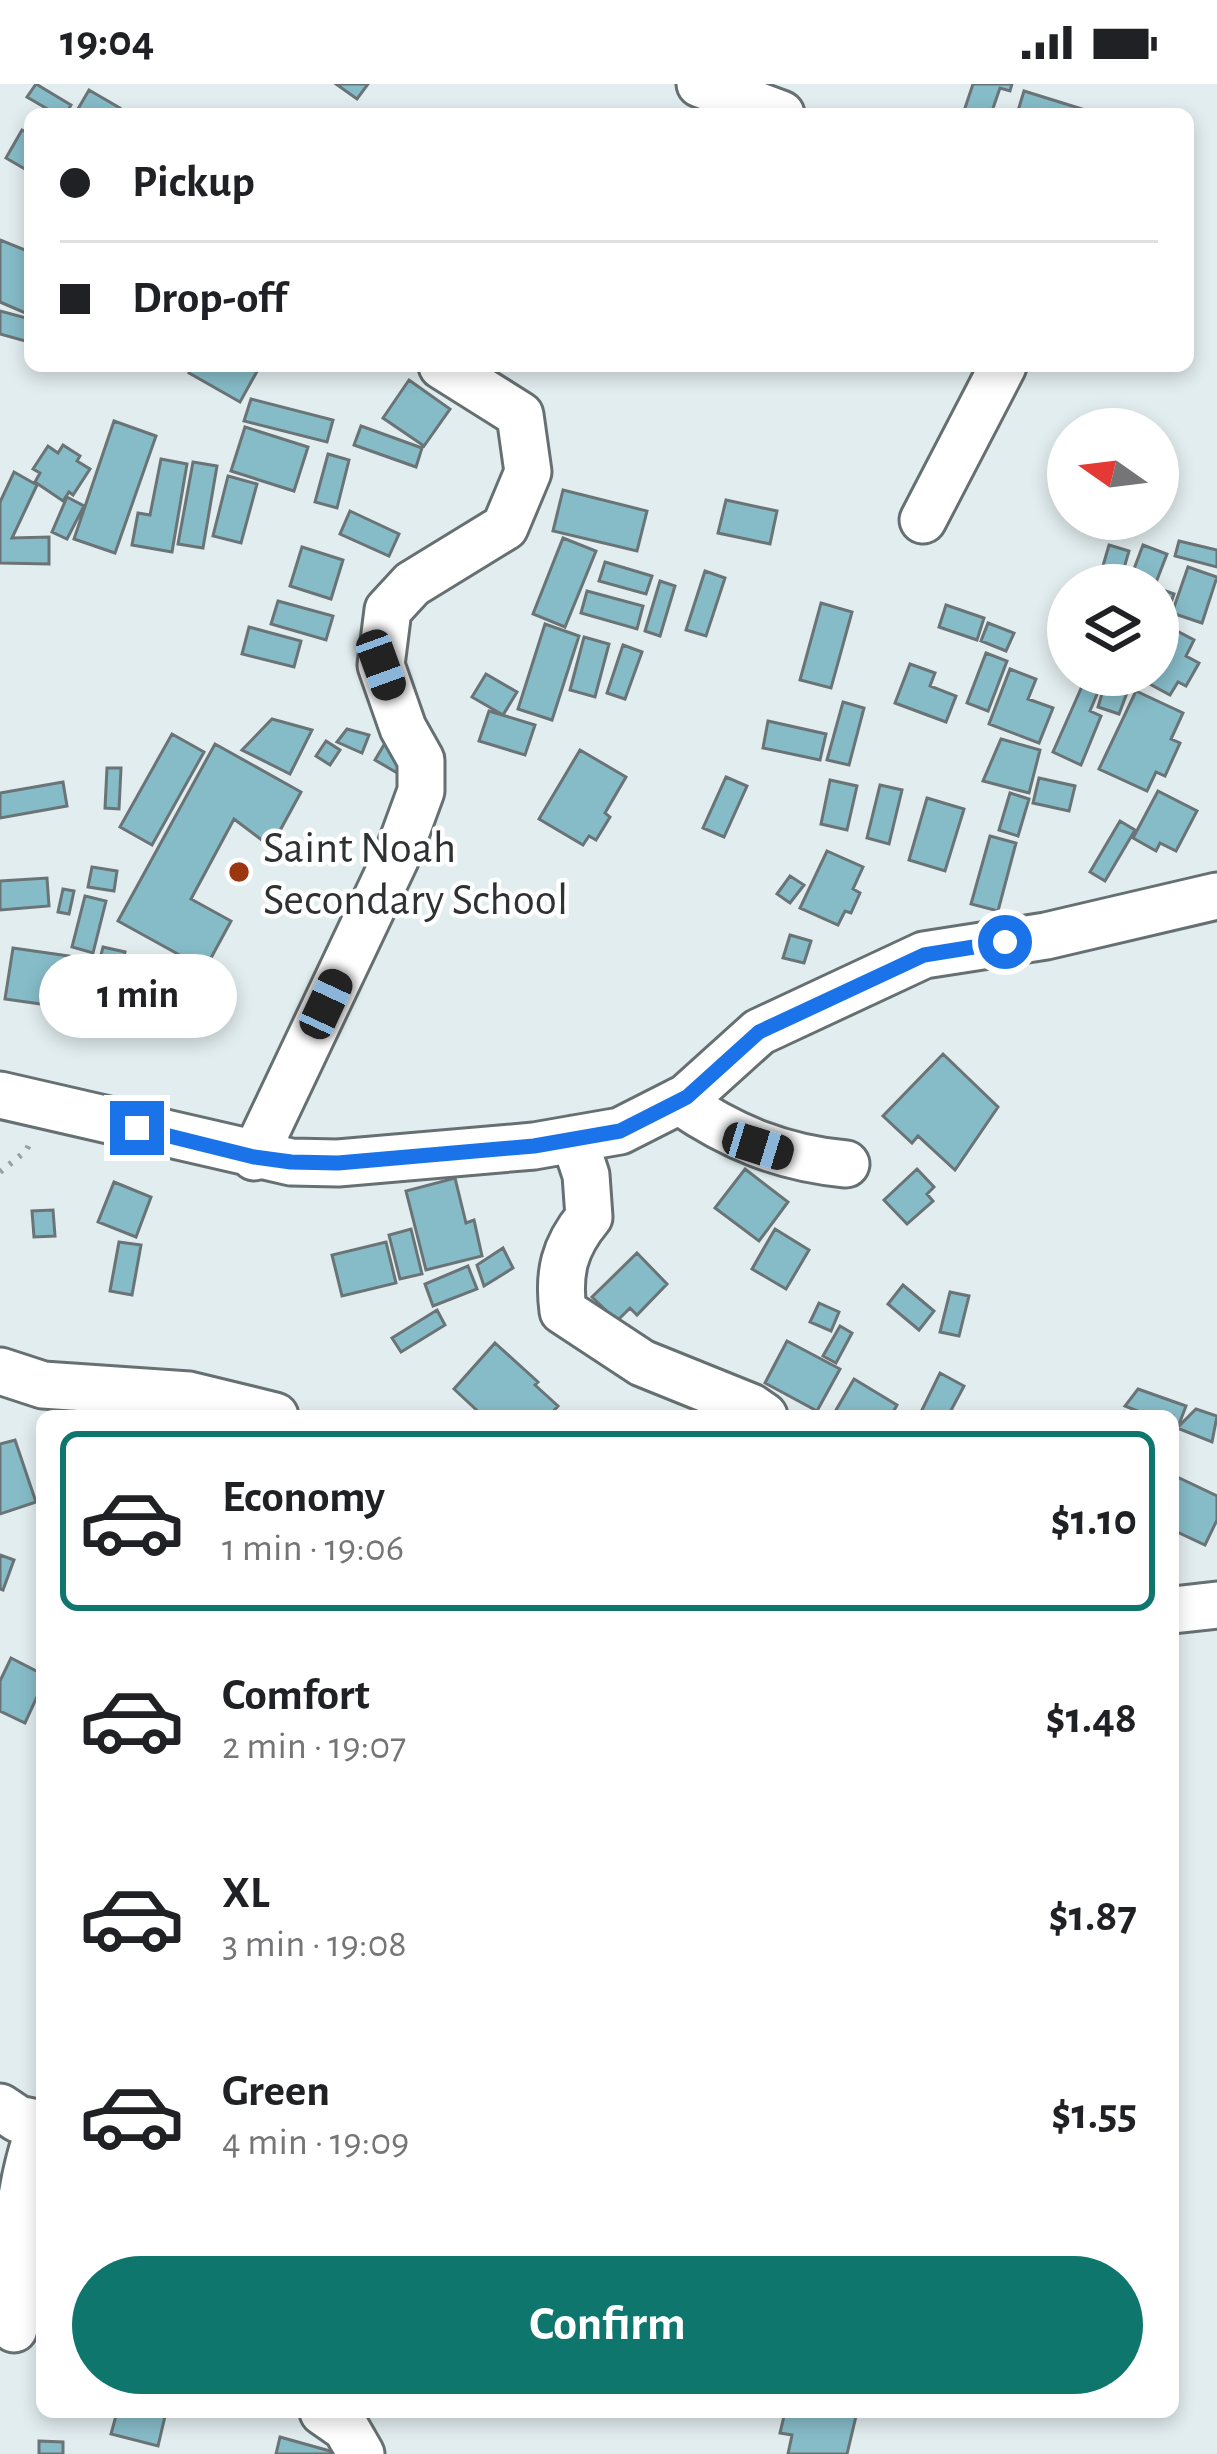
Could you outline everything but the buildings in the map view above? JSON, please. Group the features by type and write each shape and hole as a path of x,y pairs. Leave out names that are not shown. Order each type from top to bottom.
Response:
{"street":[{"path":"700,84 766,108"},
{"path":"254,1157 399,850 421,790 421,760 381,665 388,610 412,584 505,527 528,472 520,415 452,372"},
{"path":"923,520 1000,372"},
{"path":"0,1095 291,1162 338,1163 534,1146 620,1131 679,1101 759,1032 924,955 1046,936 1217,896"},
{"path":"679,1101 718,1129 758,1146 806,1160 846,1164"},
{"path":"574,1138 586,1175 589,1217 572,1237 558,1277 563,1311 642,1363 756,1410"},
{"path":"0,1371 43,1385 189,1395 250,1410"},
{"path":"1179,1609 1217,1605"},
{"path":"0,2107 36,2124"},
{"path":"19,2330 14,2245 36,2138"},
{"path":"331,2418 346,2428 362,2454"}],"place":[{"name":"Saint Noah Secondary School","path":"239,872"}],"route":[{"path":"137,1128 254,1157 338,1163 534,1146 620,1131 687,1097 759,1032 924,955 1005,942"}]}
